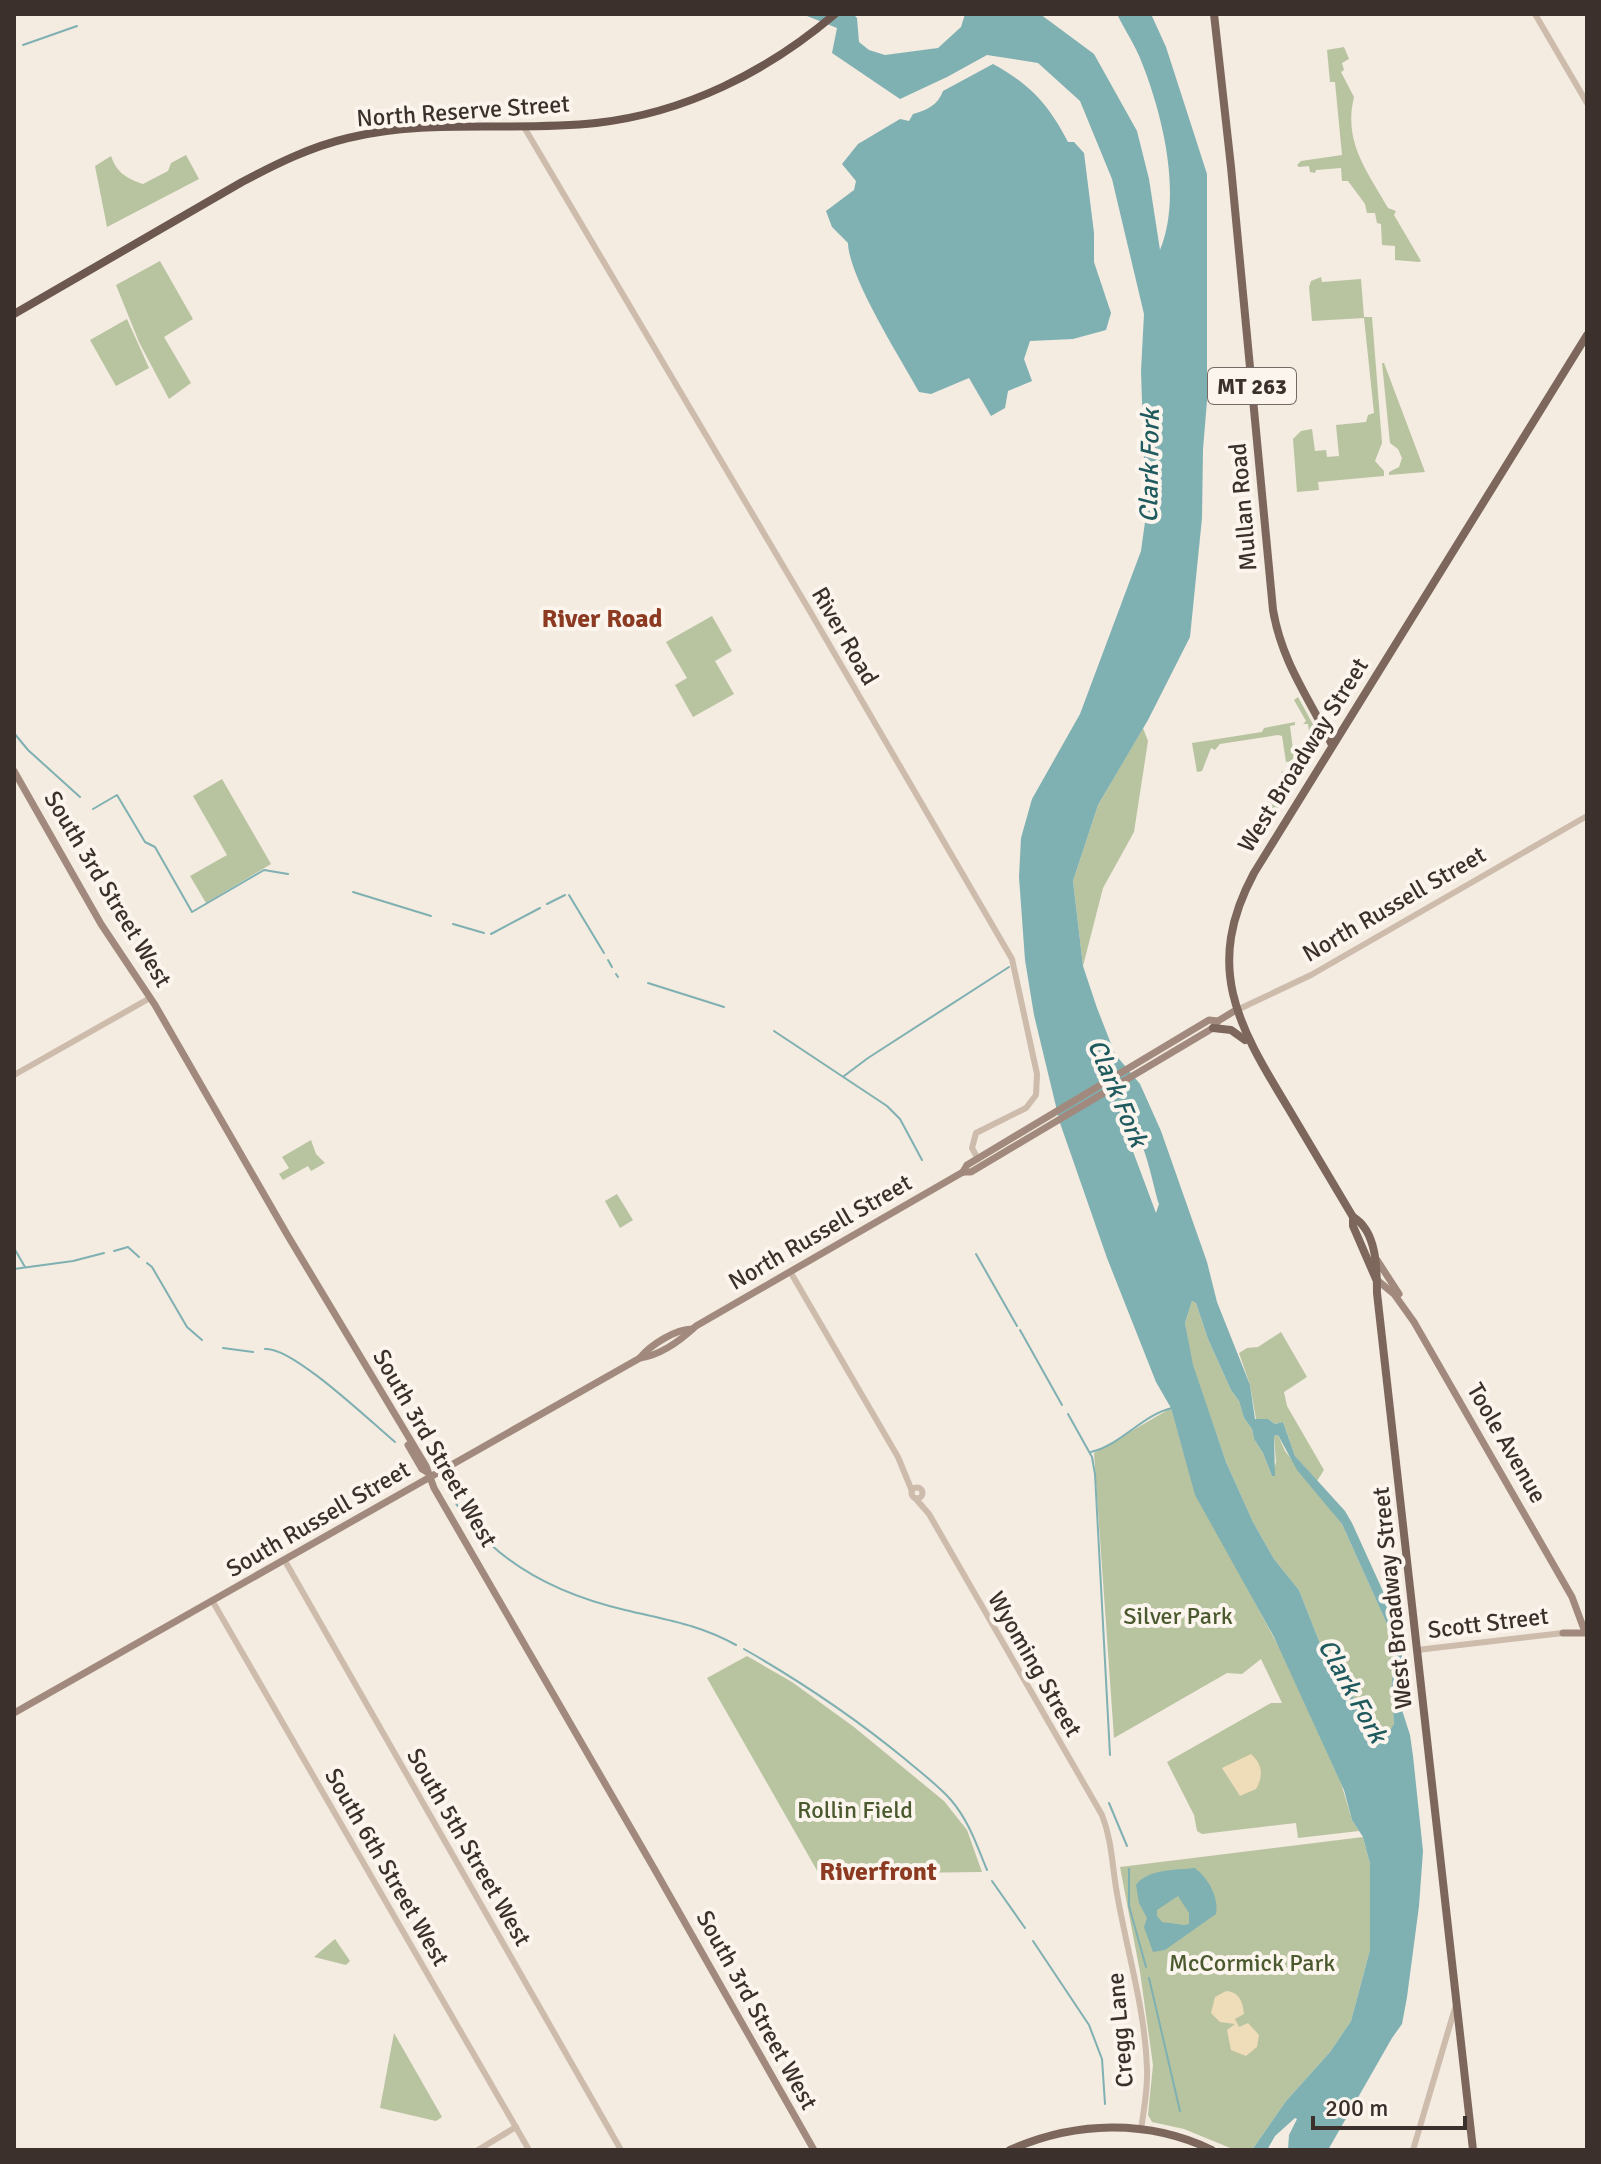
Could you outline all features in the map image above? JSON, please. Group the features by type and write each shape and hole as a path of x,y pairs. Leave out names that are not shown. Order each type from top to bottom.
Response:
{"highway":[{"name":"North Reserve Street","path":"14,314 242,182 325,144 387,131 596,123 681,104 736,81 782,55 835,14"}],"main road":[{"name":"Mullan Road","path":"1214,14 1273,610 1285,658 1332,745"},
{"name":"West Broadway Street","path":"1473,2150 1378,1269 1359,1221 1353,1217 1251,1046 1236,1010 1229,955 1236,910 1254,873 1587,335"},
{"name":"South 3rd Street West","path":"14,771 117,950 150,998 426,1466 428,1475 814,2150"},
{"name":"North Russell Street","path":"694,1328 963,1172 967,1165 1042,1119 1216,1025 1236,1010"},
{"path":"1216,1025 1231,1030 1251,1046"},
{"name":"North Russell Street","path":"963,1172 971,1172 1045,1128 1140,1066"},
{"name":"West Broadway Street","path":"1353,1217 1353,1226 1377,1280"},
{"name":"Toole Avenue","path":"1374,1253 1572,1597 1585,1625"},
{"name":"Toole Avenue","path":"1377,1280 1407,1310"},
{"name":"South Russell Street","path":"14,1713 285,1561 428,1475 640,1358 684,1329 694,1328"},
{"name":"South Russell Street","path":"640,1358 654,1355 688,1336 694,1328"},
{"path":"1563,1633 1585,1625"},
{"path":"1010,2150 1046,2136 1084,2128 1122,2127 1176,2135 1212,2150"}],"street":[{"path":"1535,14 1587,103"},
{"name":"River Road","path":"524,127 1012,959 1031,1044 1036,1095 1026,1108 976,1133 972,1148 978,1159"},
{"name":"North Russell Street","path":"1236,1010 1311,975 1587,816"},
{"path":"14,1075 150,998"},
{"name":"Wyoming Street","path":"791,1273 1102,1815 1109,1833"},
{"name":"South 5th Street West","path":"285,1561 621,2150"},
{"name":"South 6th Street West","path":"213,1602 529,2150"},
{"name":"Scott Street","path":"1417,1650 1563,1633"},
{"name":"Cregg Lane","path":"1109,1833 1118,1902 1135,1976 1148,2070 1141,2129"},
{"path":"1413,2150 1457,2001"},
{"path":"1443,2046 1451,2038 1458,2038 1462,2043"},
{"path":"478,2150 516,2127"}],"green space":[{"path":"1344,47 1349,59 1342,63 1344,70 1341,72 1354,97 1351,113 1354,142 1388,208 1396,211 1394,215 1419,262 1395,260 1395,246 1382,245 1381,224 1377,223 1375,213 1367,213 1365,204 1348,181 1342,181 1341,168 1316,170 1315,173 1310,172 1309,166 1297,165 1301,161 1342,155 1335,82 1330,82 1327,50"},
{"path":"186,155 199,179 107,227 95,166 111,156 123,174 143,184 168,171 171,163"},
{"path":"160,261 193,319 164,337 191,383 169,399 139,342 116,285"},
{"path":"1321,277 1322,282 1361,279 1364,317 1372,317 1382,443 1375,461 1384,471 1384,476 1318,482 1319,490 1297,492 1293,439 1301,431 1312,429 1315,451 1326,450 1327,457 1339,456 1336,425 1366,422 1368,415 1374,413 1364,318 1312,321 1309,287 1311,281"},
{"path":"127,319 149,368 116,386 90,340"},
{"path":"1382,363 1425,472 1389,475 1399,467 1402,458 1398,449 1390,443"},
{"path":"712,616 732,651 715,661 734,694 693,717 675,685 687,678 666,642"},
{"path":"1298,697 1321,739 1303,768 1304,751 1311,748 1308,724 1303,724 1306,721 1294,700"},
{"path":"1295,722 1290,726 1293,750 1298,751 1296,761 1286,762 1282,736 1278,735 1220,744 1215,750 1211,748 1202,771 1197,772 1192,743 1262,732 1264,728"},
{"path":"1143,728 1148,741 1134,832 1103,888 1083,966 1073,881 1098,805"},
{"path":"1281,771 1297,778 1274,816 1263,808 1284,775"},
{"path":"222,779 271,864 206,903 190,876 227,855 193,796"},
{"path":"311,1140 316,1154 325,1163 311,1171 308,1166 283,1180 279,1174 289,1168 282,1157"},
{"path":"617,1194 633,1220 620,1228 605,1201"},
{"path":"1192,1301 1196,1303 1208,1339 1272,1476 1276,1462 1274,1436 1278,1435 1285,1451 1342,1524 1396,1646 1391,1689 1392,1729 1382,1731 1346,1689 1321,1646 1299,1590 1274,1559 1253,1522 1226,1462 1192,1365 1185,1323"},
{"path":"1281,1332 1307,1377 1284,1392 1287,1406 1324,1470 1317,1481 1295,1456 1283,1422 1275,1424 1268,1419 1256,1419 1250,1385 1239,1353 1258,1347"},
{"name":"Silver Park","path":"1171,1408 1194,1489 1281,1651 1341,1783 1352,1820 1359,1831 1298,1838 1296,1823 1202,1834 1197,1831 1194,1815 1167,1762 1271,1703 1282,1703 1261,1659 1242,1674 1227,1673 1114,1738 1094,1453"},
{"name":"Rollin Field","path":"747,1656 792,1682 854,1727 944,1801 967,1830 982,1872 819,1874 707,1678"},
{"name":"McCormick Park","path":"1363,1837 1370,1864 1370,1950 1351,2021 1330,2052 1286,2101 1252,2150 1235,2150 1184,2129 1152,2122 1148,2115 1153,2065 1140,1972 1120,1867"},
{"path":"335,1939 350,1961 346,1965 314,1957"},
{"path":"394,2033 442,2117 436,2121 380,2108"}],"sand":[{"path":"1251,1754 1260,1766 1260,1779 1256,1789 1240,1796 1222,1768"},
{"path":"1226,1991 1235,1993 1242,2002 1244,2014 1235,2019 1239,2027 1248,2023 1259,2035 1257,2047 1246,2056 1231,2050 1227,2030 1235,2024 1220,2022 1211,2013 1215,1997"}],"water":[{"name":"Clark Fork","path":"802,14 853,14 857,18 859,42 869,50 885,55 938,48 961,27 965,14 1040,14 1094,54 1137,131 1149,179 1160,250 1170,204 1167,153 1148,79 1138,52 1117,14 1151,14 1166,47 1207,174 1207,401 1202,518 1190,637 1148,720 1098,805 1073,881 1083,966 1097,1008 1115,1054 1140,1084 1161,1131 1207,1262 1217,1302 1250,1385 1255,1419 1268,1419 1275,1424 1283,1422 1295,1456 1345,1511 1352,1523 1397,1622 1402,1650 1402,1710 1410,1735 1423,1851 1419,1906 1402,2024 1328,2150 1288,2150 1295,2118 1275,2136 1267,2150 1252,2150 1286,2101 1330,2052 1351,2021 1370,1950 1370,1864 1344,1790 1274,1637 1195,1495 1171,1408 1156,1382 1107,1258 1060,1123 1034,1015 1025,960 1019,877 1021,838 1032,799 1080,714 1141,551 1149,493 1144,462 1141,371 1144,314 1112,179 1080,101 1038,63 987,55 900,99 832,53 837,28","holes":["1119,1114 1127,1119 1140,1139 1159,1204 1156,1213","1192,1301 1196,1303 1208,1339 1272,1476 1275,1476 1274,1436 1278,1435 1297,1470 1342,1524 1396,1646 1391,1689 1394,1724 1391,1729 1382,1730 1346,1689 1321,1646 1299,1590 1274,1559 1253,1522 1226,1462 1193,1365 1185,1323"]},
{"path":"993,64 1018,79 1037,97 1068,142 1074,142 1084,153 1094,233 1094,262 1111,313 1106,330 1073,339 1030,341 1024,359 1032,381 1008,391 1005,408 991,416 969,378 931,394 919,392 866,297 848,243 832,227 826,211 854,190 856,181 842,164 858,144 900,119 909,121 913,114 935,103 943,91"},
{"path":"1195,1868 1209,1883 1216,1902 1216,1914 1165,1950 1153,1952 1144,1927 1147,1918 1139,1903 1136,1885 1155,1873","holes":["1178,1896 1189,1913 1189,1924 1184,1925 1162,1922 1157,1916 1157,1910"]}],"waterway":[{"path":"23,45 77,26"},
{"path":"14,733 28,750 80,797"},
{"path":"93,809 117,795 145,842 155,847 192,912 264,870 288,874"},
{"path":"353,892 431,916"},
{"path":"547,904 565,895"},
{"path":"569,895 604,953"},
{"path":"491,934 540,908"},
{"path":"453,924 484,933"},
{"path":"608,960 612,967"},
{"path":"844,1076 1009,967"},
{"path":"648,983 724,1007"},
{"path":"774,1031 887,1106 900,1119 922,1160"},
{"path":"114,1251 128,1247 139,1257"},
{"path":"14,1248 25,1267"},
{"path":"14,1269 73,1261 104,1253"},
{"path":"976,1254 1017,1326"},
{"path":"147,1263 187,1327 202,1340"},
{"path":"1020,1330 1062,1405"},
{"path":"223,1348 253,1352"},
{"path":"265,1349 277,1351 312,1372 395,1442"},
{"path":"1091,1452 1172,1408"},
{"path":"1068,1414 1092,1457 1095,1474 1110,1755"},
{"path":"448,1490 481,1535 523,1569 547,1582 598,1603 695,1627 736,1645"},
{"path":"744,1649 847,1715 935,1784 963,1816 987,1870"},
{"path":"1109,1803 1127,1846"},
{"path":"1129,1869 1129,1906 1146,1967"},
{"path":"992,1881 1025,1928"},
{"path":"1033,1941 1089,2025 1102,2059 1105,2104"},
{"path":"1149,1978 1180,2111"}],"district":[{"name":"River Road","path":"602,619"},
{"name":"Riverfront","path":"878,1872"}]}
